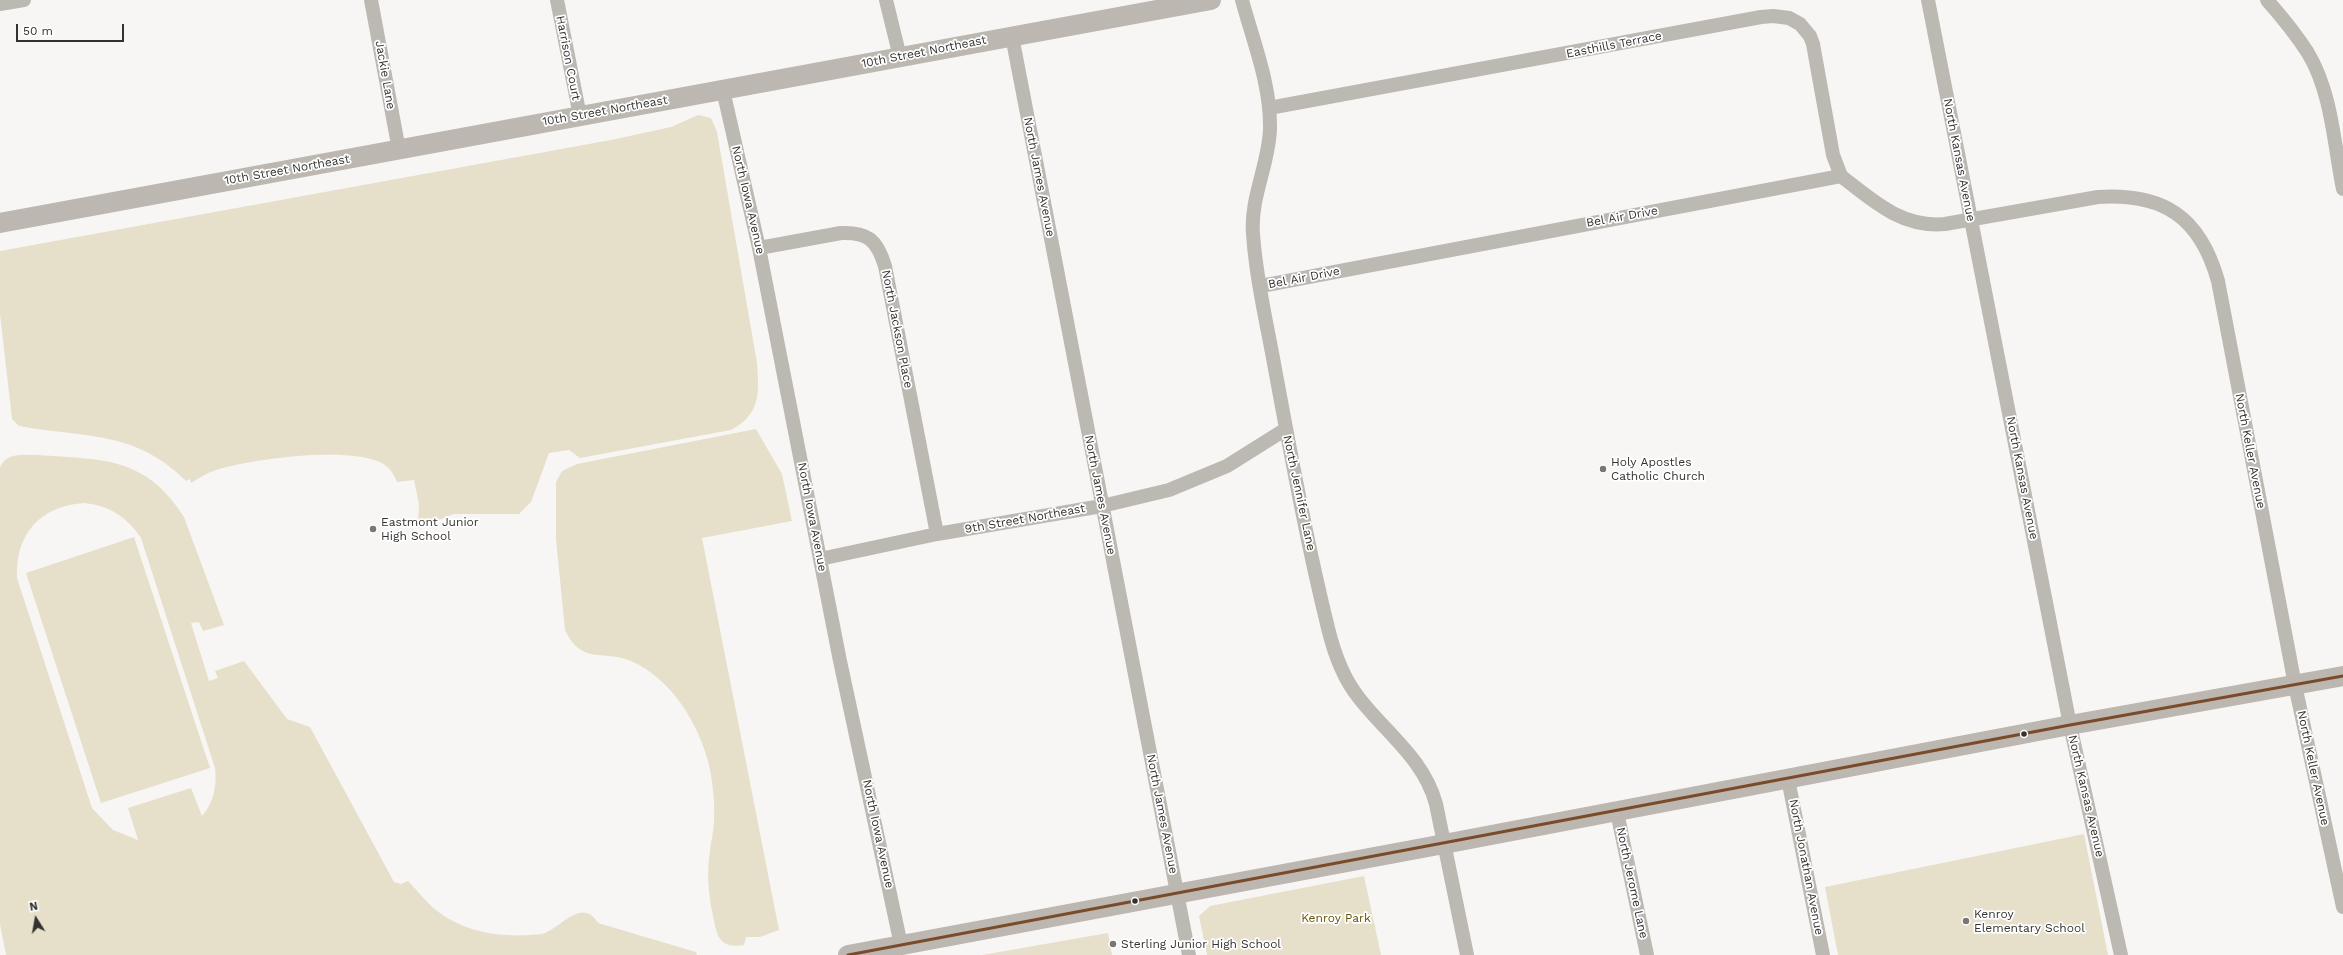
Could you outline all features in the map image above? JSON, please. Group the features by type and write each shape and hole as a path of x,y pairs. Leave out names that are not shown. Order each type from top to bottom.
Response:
{"street":[{"path":"0,4 24,0"},
{"name":"Jackie Lane","path":"371,0 399,150"},
{"name":"Harrison Court","path":"557,0 580,116"},
{"path":"886,0 900,57"},
{"name":"10th Street Northeast","path":"0,223 1211,0"},
{"name":"North Jennifer Lane","path":"1242,0 1263,74 1269,108 1270,130 1252,225 1260,286 1286,429 1328,630 1345,677 1359,698 1411,756 1427,777 1436,804 1467,955"},
{"name":"North Kansas Avenue","path":"1928,0 2070,725 2121,955"},
{"path":"2267,0 2309,54 2317,72 2328,107 2343,189"},
{"name":"Easthills Terrace","path":"1269,108 1761,18 1782,16 1800,24 1814,44 1833,155 1841,176"},
{"name":"North James Avenue","path":"1012,36 1189,955"},
{"name":"North Iowa Avenue","path":"723,90 759,248 820,558 901,945"},
{"path":"1841,176 1873,201 1908,221 1928,225 1971,220"},
{"name":"Bel Air Drive","path":"1260,286 1841,176"},
{"name":"North Keller Avenue","path":"1971,220 2098,197 2124,195 2142,198 2165,207 2185,220 2199,235 2207,248 2218,281 2295,685 2343,907"},
{"name":"North Jackson Place","path":"759,248 841,233 854,233 866,236 878,247 885,266 937,534"},
{"name":"9th Street Northeast","path":"820,558 937,534 1102,506 1169,490 1227,466 1286,429"},
{"path":"848,955 1177,892 1617,812 2070,725 2343,676"},
{"name":"North Jonathan Avenue","path":"1788,779 1823,955"},
{"name":"North Jerome Lane","path":"1617,812 1647,955"}],"green space":[{"path":"698,115 711,118 717,132 757,363 758,393 753,410 741,424 731,430 580,458 569,450 549,453 531,502 519,514 454,514 418,528 419,504 414,480 397,482 395,476 385,465 367,458 347,455 324,455 275,458 216,470 191,483 190,479 186,481 167,464 128,444 87,435 19,426 12,419 0,314 0,251 611,140 671,127"},
{"path":"756,429 782,474 792,521 702,538 779,930 760,937 746,937 744,945 736,946 724,943 721,940 716,930 713,916 709,895 708,873 709,854 714,822 713,786 704,749 690,719 671,691 659,679 645,669 631,661 621,658 586,652 572,641 565,630 556,539 556,482 562,471 577,464"},
{"path":"16,455 83,458 121,465 138,472 154,482 169,497 184,517 224,625 203,631 199,622 191,623 209,681 218,678 215,671 244,661 287,719 310,727 394,882 401,884 408,881 427,902 440,913 461,925 483,932 507,935 542,934 579,913 586,913 592,916 598,923 696,952 697,955 6,955 0,924 0,467 7,459","holes":["85,503 110,510 124,518 141,538 215,768 216,781 214,794 202,816 191,788 128,808 138,840 113,830 92,808 17,578 21,548 26,535 34,525 44,516 56,509 69,505"]},
{"path":"134,537 210,768 101,803 26,573"},
{"name":"Kenroy Elementary School","path":"2084,834 2108,955 1838,955 1825,887"},
{"name":"Kenroy Park","path":"1364,876 1381,955 1207,955 1199,916 1210,906"},
{"path":"1108,933 1112,955 982,955"}],"transit line":[{"path":"848,955 2070,725 2343,676"}],"place":[{"name":"Holy Apostles Catholic Church","path":"1603,469"},
{"name":"Eastmont Junior High School","path":"373,529"},
{"name":"Kenroy Elementary School","path":"1966,921"},
{"name":"Sterling Junior High School","path":"1113,944"}]}
